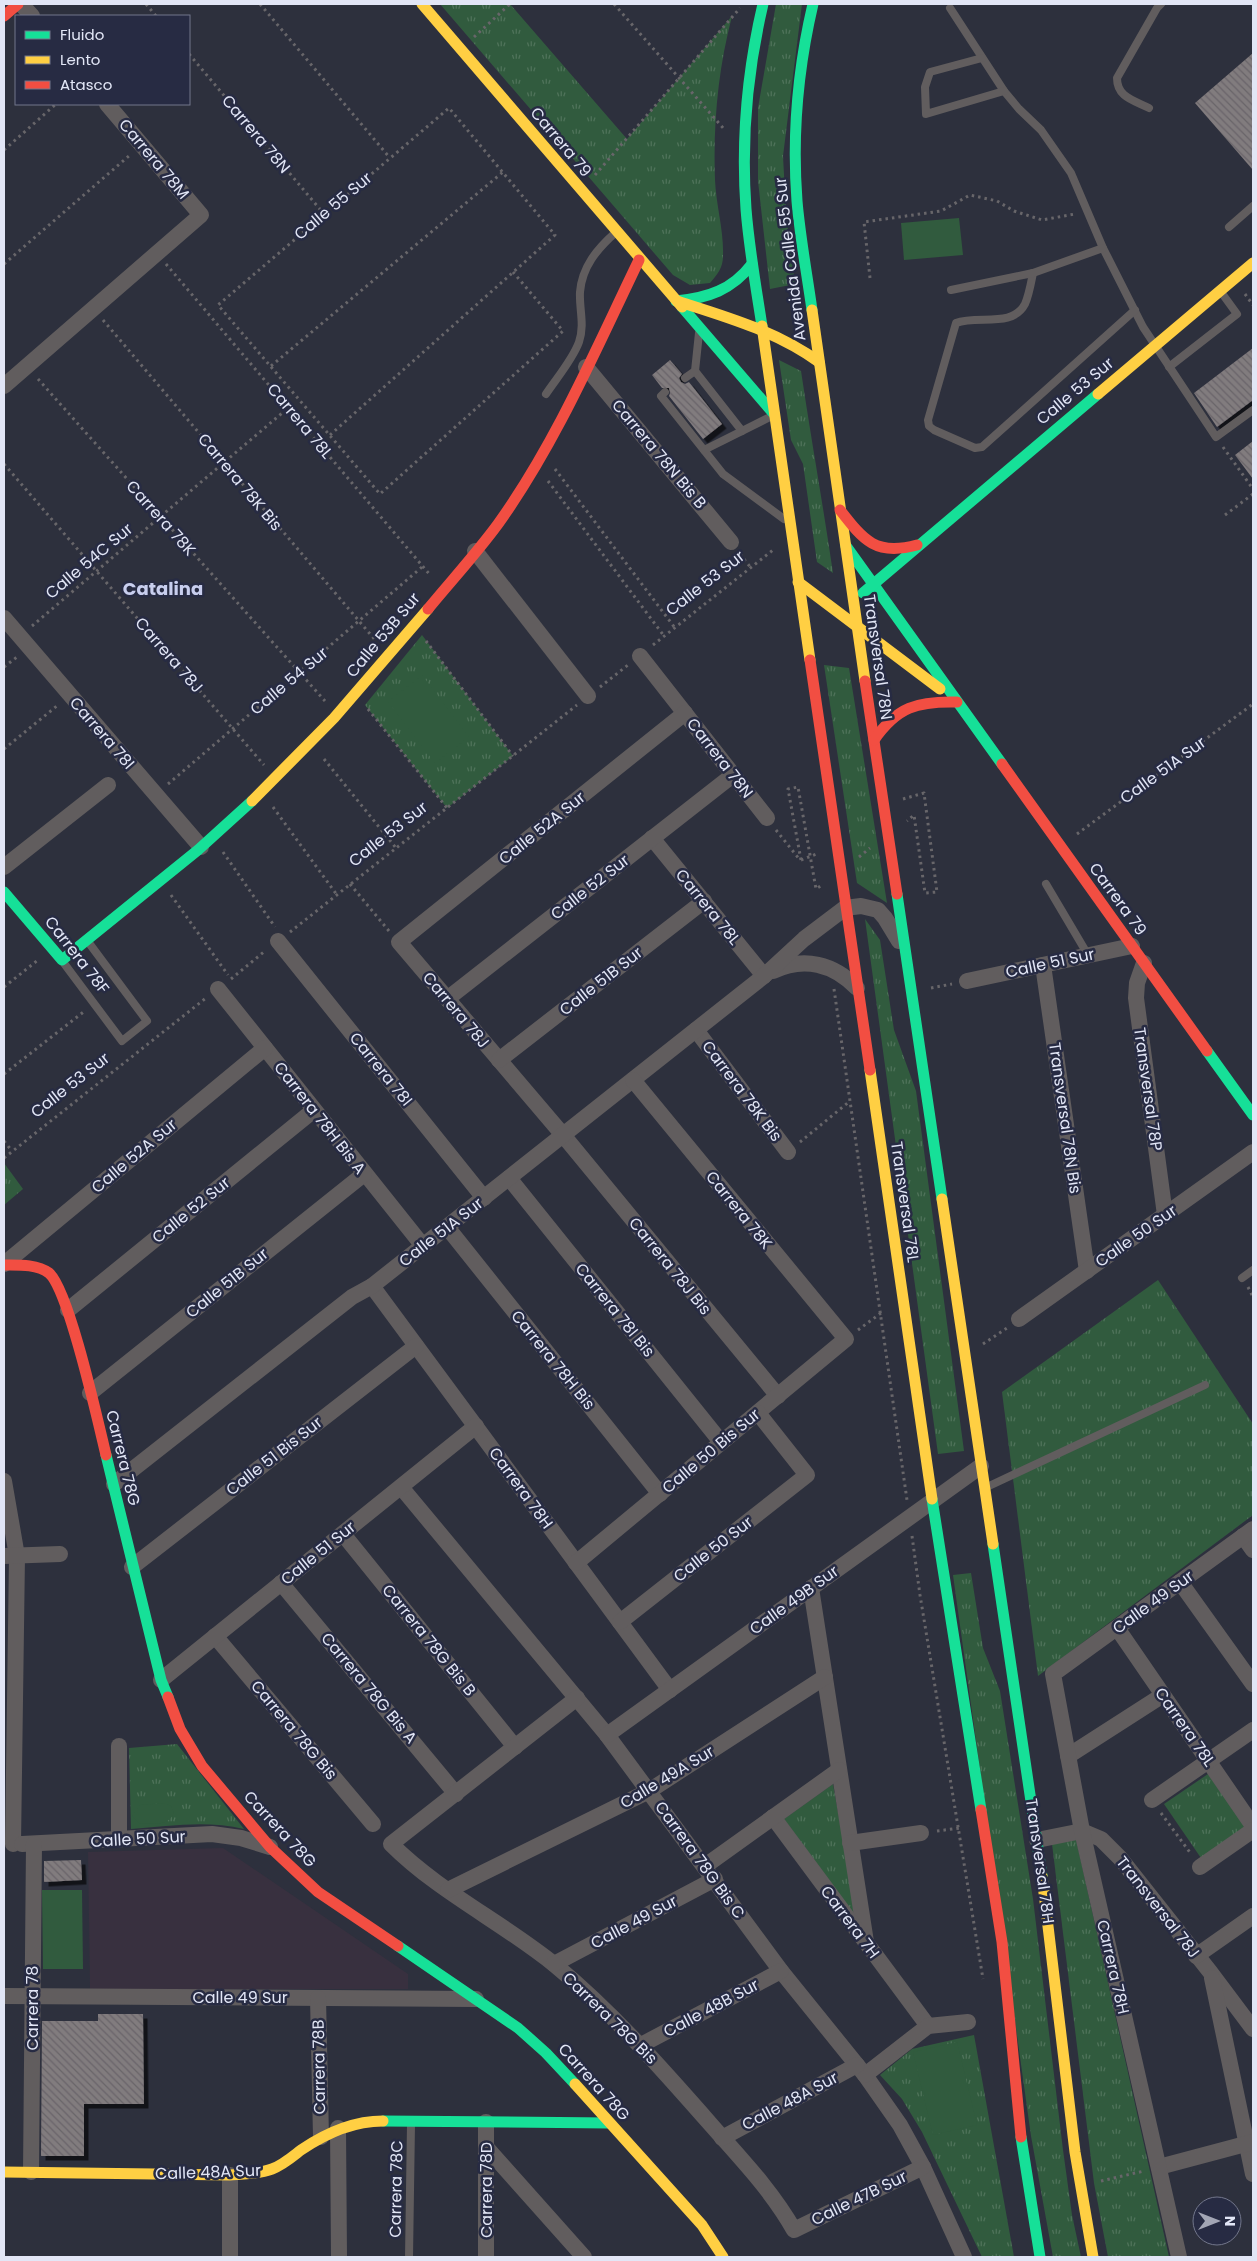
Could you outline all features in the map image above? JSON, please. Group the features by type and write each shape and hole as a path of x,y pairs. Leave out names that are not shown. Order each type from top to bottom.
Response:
{"street":[{"path":"4,16 20,4 31,15"},
{"name":"Carrera 79","path":"422,4 639,260 774,414"},
{"path":"763,4 750,68 745,109 743,150 745,208 845,908 861,906 878,910 891,927 906,956 982,1466"},
{"name":"Avenida Calle 55 Sur","path":"813,4 805,32 799,85 795,173 797,202 819,362"},
{"name":"Carrera 78M","path":"108,105 201,215 156,253"},
{"path":"4,386 156,253"},
{"name":"Calle 53B Sur","path":"62,960 207,842 276,779 337,714 475,551 518,495 543,453 639,260"},
{"name":"Calle 53 Sur","path":"854,601 1253,263"},
{"path":"676,301 701,299 722,292 740,280 752,264"},
{"path":"676,301 761,328 789,340 819,362"},
{"name":"Transversal 78N","path":"819,362 906,956"},
{"name":"Carrera 78N Bis B","path":"586,367 731,542"},
{"name":"Calle 53 Sur","path":"840,510 857,532 875,546 891,551 918,545"},
{"name":"Carrera 79","path":"846,546 1253,1115"},
{"path":"475,551 588,696"},
{"name":"Carrera 79","path":"798,582 957,702"},
{"name":"Carrera 78I","path":"4,618 156,795 207,842"},
{"name":"Carrera 78N","path":"640,656 767,818"},
{"path":"874,740 893,717 906,708 926,701 957,702"},
{"name":"Calle 52A Sur","path":"399,942 685,713"},
{"name":"Calle 52 Sur","path":"447,999 733,775"},
{"path":"4,867 108,786"},
{"name":"Carrera 78L","path":"652,838 764,976"},
{"name":"Carrera 78F","path":"4,892 62,960"},
{"name":"Calle 51B Sur","path":"499,1060 704,901"},
{"name":"Calle 51A Sur","path":"114,1484 352,1297 372,1286 484,1198 764,976 804,939 845,908"},
{"name":"Transversal 78L","path":"845,908 932,1501"},
{"name":"Carrera 78I","path":"280,939 484,1198"},
{"name":"Carrera 78J","path":"399,942 563,1135"},
{"name":"Calle 51 Sur","path":"967,981 1132,946"},
{"name":"Calle 51A Sur","path":"764,976 786,966 809,963 831,968 850,980 857,988"},
{"name":"Transversal 78P","path":"1144,963 1137,983 1137,1006 1165,1216"},
{"name":"Transversal 78N Bis","path":"1043,965 1087,1270"},
{"name":"Carrera 78H Bis A","path":"218,989 423,1246"},
{"name":"Carrera 78K Bis","path":"696,1030 788,1152"},
{"name":"Calle 52A Sur","path":"4,1264 265,1048"},
{"name":"Carrera 78K","path":"633,1080 846,1339"},
{"name":"Calle 52 Sur","path":"68,1310 314,1110"},
{"name":"Carrera 78J Bis","path":"563,1135 778,1396"},
{"name":"Calle 50 Sur","path":"1019,1319 1253,1152"},
{"name":"Calle 51B Sur","path":"90,1393 364,1174"},
{"name":"Carrera 78I Bis","path":"509,1178 721,1442"},
{"name":"Carrera 78H Bis","path":"447,1227 660,1494"},
{"name":"Calle 52A Sur","path":"4,1264 36,1266 48,1270"},
{"name":"Carrera 78G","path":"48,1270 59,1284 68,1310 114,1484 132,1567 161,1680 180,1729 202,1766 270,1847 318,1892 518,2028 546,2053 702,2225 723,2257"},
{"name":"Carrera 78H","path":"372,1286 670,1690"},
{"name":"Calle 50 Bis Sur","path":"576,1563 846,1339"},
{"name":"Calle 51 Bis Sur","path":"132,1567 416,1346"},
{"name":"Calle 50 Sur","path":"620,1622 807,1475 758,1413"},
{"name":"Calle 51 Sur","path":"161,1680 476,1426"},
{"name":"Calle 49B Sur","path":"607,1735 982,1466"},
{"name":"Transversal 78H","path":"982,1466 1054,1962 1075,2152 1093,2257"},
{"path":"4,1481 10,1556 8,1844"},
{"name":"Carrera 78G Bis C","path":"401,1487 578,1698 705,1866 781,1971 861,2070 900,2125 923,2166 964,2257"},
{"path":"932,1501 1002,1942 1022,2143 1040,2257"},
{"path":"1248,1533 1253,1550"},
{"name":"Calle 49 Sur","path":"1053,1674 1248,1533"},
{"name":"Carrera 78G Bis B","path":"343,1534 515,1747"},
{"path":"10,1556 60,1554"},
{"path":"1180,1582 1253,1684"},
{"name":"Carrera 78G Bis A","path":"281,1583 456,1794"},
{"path":"811,1588 866,1942"},
{"name":"Carrera 78L","path":"1117,1628 1253,1826"},
{"name":"Carrera 78G Bis","path":"215,1636 372,1824"},
{"name":"Carrera 78H","path":"1053,1674 1082,1831 1179,2257"},
{"name":"Calle 49A Sur","path":"448,1890 649,1791 825,1677"},
{"path":"1068,1756 1163,1695"},
{"path":"456,1794 578,1698"},
{"path":"1152,1800 1253,1730"},
{"path":"120,1746 120,1840"},
{"path":"705,1866 839,1770"},
{"name":"Carrera 78G Bis","path":"456,1794 391,1844 414,1867 554,1964 641,2045 722,2138 760,2178 782,2208 794,2230"},
{"name":"Carrera 7H","path":"773,1817 928,2026"},
{"path":"1200,1867 1253,1830"},
{"path":"1037,1840 1082,1831"},
{"name":"Transversal 78J","path":"1082,1831 1100,1839 1112,1849 1196,1956 1212,1973 1253,2029"},
{"path":"850,1843 921,1833"},
{"name":"Calle 50 Sur","path":"8,1844 227,1835 270,1847"},
{"name":"Carrera 78","path":"31,2172 34,1844"},
{"name":"Calle 49 Sur","path":"554,1964 715,1880"},
{"path":"1196,1956 1253,1916"},
{"name":"Calle 48B Sur","path":"641,2045 781,1971"},
{"path":"1212,1973 1250,2143 1253,2174"},
{"name":"Calle 49 Sur","path":"4,1996 476,1999"},
{"name":"Carrera 78B","path":"318,1998 321,2137"},
{"path":"928,2026 968,2022"},
{"name":"Calle 48A Sur","path":"722,2138 861,2070 928,2026"},
{"name":"Calle 48A Sur","path":"4,2172 230,2175 260,2173 274,2169 321,2137 338,2128 376,2121 609,2123"},
{"name":"Carrera 78D","path":"486,2122 486,2257"},
{"name":"Carrera 78B","path":"338,2128 339,2257"},
{"path":"1159,2167 1250,2143"},
{"path":"486,2147 584,2257"},
{"name":"Calle 47B Sur","path":"794,2230 923,2166"},
{"path":"230,2175 230,2257"}],"lane":[{"path":"1149,108 1122,95 1118,86 1118,78 1161,4"},
{"path":"950,8 1004,91 1018,110 1046,137 1071,173 1103,248 1135,310 1169,367 1216,437 1253,410"},
{"path":"982,58 930,72 924,87 926,114 1004,91"},
{"path":"1229,227 1253,206"},
{"path":"546,394 579,343 583,324 580,292 586,267 602,244 616,232"},
{"path":"951,290 1033,274 1103,248"},
{"path":"1033,274 1025,304 1017,314 1004,319 965,319 956,323 928,420 929,426 934,430 975,448 982,448 1135,310"},
{"path":"1169,367 1237,314 1220,291"},
{"path":"685,378 694,371 700,329"},
{"path":"694,371 742,431"},
{"path":"665,392 661,396 723,474 790,524"},
{"path":"704,450 774,414"},
{"path":"1046,884 1088,955"},
{"name":"Carrera 78F","path":"62,960 122,1041 148,1021 87,940"},
{"path":"1242,1278 1253,1270"},
{"path":"985,1488 1205,1385"},
{"name":"Carrera 78C","path":"408,2257 411,2121"}],"path":[{"path":"146,4 155,15"},
{"path":"260,4 390,158"},
{"path":"461,49 510,4"},
{"path":"614,4 743,150"},
{"path":"581,192 744,4"},
{"name":"Carrera 78N","path":"190,55 324,214"},
{"path":"4,150 55,105"},
{"name":"Calle 55 Sur","path":"271,366 218,305 449,108 503,172"},
{"path":"4,264 141,145"},
{"path":"330,436 513,272 555,235 503,172 271,366 330,436 380,494 563,331 513,272"},
{"path":"870,278 864,222 942,210 970,195 997,200 1014,210 1042,220 1088,211"},
{"name":"Carrera 78L","path":"156,253 442,590"},
{"name":"Carrera 78K Bis","path":"93,308 388,655"},
{"name":"Carrera 78K","path":"27,366 337,714"},
{"name":"Calle 54C Sur","path":"20,636 288,408"},
{"path":"1216,437 1253,489"},
{"path":"543,453 675,628"},
{"name":"Carrera 78J","path":"4,464 276,779"},
{"path":"536,465 664,636"},
{"path":"1226,515 1253,494"},
{"name":"Calle 53 Sur","path":"4,1158 791,536"},
{"name":"Calle 54 Sur","path":"156,795 422,567"},
{"path":"413,624 513,756"},
{"path":"355,693 447,808"},
{"path":"4,749 70,695"},
{"name":"Calle 51A Sur","path":"1073,836 1253,704"},
{"path":"311,743 396,848"},
{"path":"767,818 801,860 788,789 798,787 816,889 824,884"},
{"path":"262,792 337,895"},
{"path":"899,826 914,815 925,893 937,892 924,793 901,799"},
{"path":"207,842 280,939"},
{"path":"854,861 876,843"},
{"path":"161,880 231,978"},
{"path":"350,884 399,942"},
{"path":"4,987 52,949"},
{"path":"925,990 967,981"},
{"path":"834,986 920,1595 984,1988"},
{"path":"4,1074 95,1004"},
{"path":"788,1152 856,1096"},
{"path":"4,1141 12,1151"},
{"path":"846,1339 888,1308"},
{"path":"965,1357 1019,1319"},
{"path":"1152,1800 1200,1867"},
{"path":"921,1833 967,1827"},
{"path":"1094,2183 1159,2167"}],"shaded area":[{"path":"223,1848 408,1974 408,1989 90,1989 88,1852"}],"green space":[{"path":"440,4 510,4 627,139 732,16 720,77 715,138 715,180 723,260 719,271 710,283 690,285 673,275"},
{"path":"776,4 802,4 783,156 786,213 795,284 770,289 758,181 758,108"},
{"path":"959,218 963,255 904,260 901,223"},
{"path":"779,360 801,371 833,573 817,562 803,464 791,440"},
{"path":"422,635 513,756 447,808 365,705"},
{"path":"824,665 849,668 887,903 857,883"},
{"path":"422,675 469,737 435,763 388,702"},
{"path":"865,919 880,940 894,1030 916,1091 964,1451 938,1454"},
{"path":"4,1163 23,1189 4,1205"},
{"path":"1158,1280 1253,1424 1253,1515 1038,1676 1002,1392"},
{"path":"971,1573 983,1648 1000,1691 1033,1899 1063,2150 1072,2215 1081,2257 1053,2257 1031,2136 953,1575"},
{"path":"177,1744 244,1829 202,1824 131,1829 129,1748"},
{"path":"1208,1774 1245,1827 1201,1858 1164,1804"},
{"path":"833,1784 857,1918 784,1819"},
{"path":"165,1803 171,1806 174,1813 164,1822 140,1824 132,1816 140,1805"},
{"path":"1076,1839 1169,2257 1108,2257 1094,2183 1052,1844"},
{"path":"42,1890 82,1890 83,1969 43,1969"},
{"path":"974,2035 1014,2257 982,2257 922,2132 902,2099 880,2075 912,2049"},
{"path":"957,2042 977,2125 933,2135 913,2052"}],"building":[{"path":"1253,53 1253,170 1195,103"},
{"path":"1253,348 1253,400 1217,427 1194,393"},
{"path":"670,360 682,374 679,378 681,382 685,384 689,382 722,424 703,439 669,396 669,388 662,388 652,375"},
{"path":"1253,441 1253,479 1235,455"},
{"path":"81,1860 82,1880 44,1882 44,1861"},
{"path":"98,2014 143,2014 144,2104 84,2104 84,2156 41,2156 42,2021 98,2021"}],"traffic: fast":[{"path":"762,326 747,224 744,157 749,80 763,4"},
{"path":"812,310 798,215 795,151 803,52 813,4"},
{"path":"676,301 699,298 719,291 736,280 752,264"},
{"path":"682,307 774,414"},
{"path":"863,593 1098,394"},
{"path":"846,546 1002,764"},
{"path":"4,892 62,960 198,850 252,801"},
{"path":"897,894 942,1199"},
{"path":"1207,1051 1253,1115"},
{"path":"106,1455 161,1680 168,1697"},
{"path":"932,1499 981,1810"},
{"path":"993,1544 1042,1876"},
{"path":"398,1946 518,2028 546,2053 575,2084"},
{"path":"383,2121 609,2123"},
{"path":"1021,2137 1040,2257"}],"traffic: slow":[{"path":"422,4 682,307"},
{"path":"1098,394 1253,263"},
{"path":"677,301 733,319 768,333 803,351 819,362"},
{"path":"812,310 865,681"},
{"path":"762,326 810,660"},
{"path":"798,582 940,689"},
{"path":"252,801 334,718 428,609"},
{"path":"870,1070 932,1499"},
{"path":"942,1199 993,1544"},
{"path":"1042,1876 1075,2152 1093,2257"},
{"path":"575,2084 702,2225 723,2257"},
{"path":"4,2172 230,2175 257,2173 280,2165 310,2144 330,2133 361,2123 383,2121"}],"traffic: jam":[{"path":"4,16 18,4"},
{"path":"428,609 498,524 519,493 574,395 639,260"},
{"path":"840,510 856,530 872,543 891,549 917,545"},
{"path":"810,660 870,1070"},
{"path":"865,681 897,894"},
{"path":"874,740 891,720 909,708 930,703 957,702"},
{"path":"1002,764 1207,1051"},
{"path":"4,1265 39,1268 49,1273 57,1284 74,1329 106,1455"},
{"path":"168,1697 180,1729 202,1766 270,1847 318,1892 398,1946"},
{"path":"981,1810 1002,1942 1021,2137"}],"district":[{"name":"Catalina","path":"163,588"}]}
